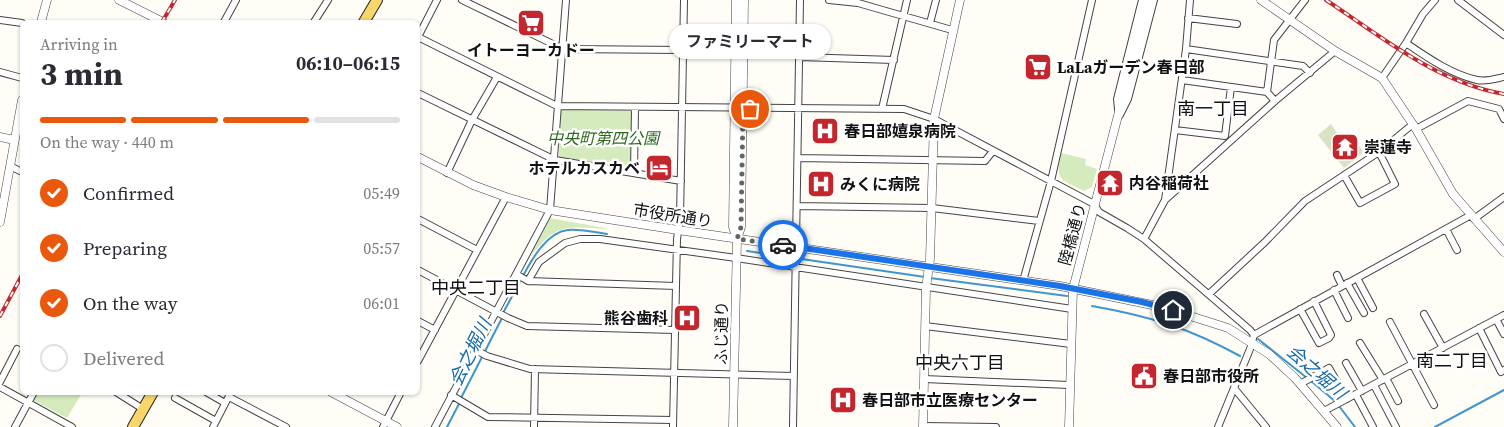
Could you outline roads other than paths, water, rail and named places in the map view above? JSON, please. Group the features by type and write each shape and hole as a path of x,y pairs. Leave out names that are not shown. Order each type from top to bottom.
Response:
{"main road":[{"path":"365,20 377,0"},
{"path":"133,427 151,395"}],"street":[{"path":"42,20 47,0"},
{"path":"119,0 159,20"},
{"path":"225,20 236,0"},
{"path":"315,20 328,0"},
{"path":"420,33 437,0"},
{"path":"462,0 563,49 683,50"},
{"path":"435,427 453,397 550,210 566,0"},
{"path":"453,397 488,417 673,423 677,234 680,223 684,0"},
{"name":"ふじ通り","path":"733,427 736,257 741,227 736,0"},
{"name":"ふじ通り","path":"739,109 744,0"},
{"path":"793,427 800,0"},
{"path":"829,0 858,1 952,30"},
{"path":"882,109 907,0"},
{"path":"930,23 936,0"},
{"path":"960,0 934,119 932,208 929,270 926,286 924,426 996,427"},
{"path":"1023,281 1038,221 1051,181 1092,0"},
{"path":"1119,118 1117,99 1142,0"},
{"name":"陸橋通り","path":"1069,427 1072,292 1094,204 1119,118 1148,0"},
{"path":"1119,118 1128,99 1154,0"},
{"path":"1144,240 1165,200 1186,49 1190,0"},
{"path":"1260,0 1335,51 1382,78 1415,126 1454,194 1504,252"},
{"path":"1267,92 1274,40 1306,0"},
{"path":"1382,78 1423,14 1435,0"},
{"path":"1458,0 1504,35"},
{"path":"1188,18 1237,24"},
{"path":"0,20 20,23"},
{"path":"420,38 557,106 798,110 904,109 934,119 1094,204 1099,212 1144,240 1208,294 1250,330 1253,339"},
{"path":"1406,43 1436,63 1478,80 1504,77"},
{"path":"1186,49 1303,66 1310,73"},
{"path":"1165,200 1275,101 1335,51"},
{"path":"799,57 894,60"},
{"path":"0,72 20,77"},
{"path":"447,172 472,120 497,77"},
{"path":"1182,80 1267,92 1275,101"},
{"path":"1228,145 1225,136 1231,87"},
{"path":"420,94 555,160 681,181"},
{"path":"1208,294 1265,242 1305,201 1415,126 1468,101 1499,109 1504,118"},
{"path":"634,173 635,108"},
{"path":"0,217 20,110"},
{"path":"1175,130 1225,136"},
{"path":"0,137 14,140"},
{"path":"798,158 985,161 994,151"},
{"path":"1344,175 1360,203 1395,184 1379,152"},
{"name":"市役所通り","path":"420,158 473,185 550,210 677,234 929,270 1023,281 1072,292 1162,307 1228,328 1253,339 1283,366 1337,427"},
{"path":"10,166 20,171"},
{"path":"420,357 506,197"},
{"path":"1218,427 1253,339 1314,301 1446,229 1472,217 1504,197"},
{"path":"797,206 932,208 1038,221"},
{"path":"420,220 477,250"},
{"path":"1446,229 1457,250"},
{"path":"527,280 539,262 565,244 580,239 600,239 677,248 1072,307"},
{"path":"420,271 508,318 527,326 675,330"},
{"path":"517,274 527,280 676,286"},
{"path":"1337,275 1364,313"},
{"path":"1356,278 1373,308"},
{"path":"1334,290 1348,318"},
{"path":"1300,309 1318,343 1329,338 1331,335 1314,301"},
{"path":"1424,314 1443,348"},
{"path":"1324,412 1504,315"},
{"path":"1496,319 1504,334"},
{"path":"420,322 435,330"},
{"path":"1390,322 1434,405"},
{"path":"926,326 1071,344"},
{"path":"1479,328 1501,372 1504,370"},
{"path":"1360,342 1398,401"},
{"path":"0,382 17,349"},
{"path":"477,351 487,356 535,369 794,376"},
{"path":"1346,363 1373,427"},
{"path":"1300,384 1330,368 1341,402"},
{"path":"534,427 535,369"},
{"path":"924,379 1069,385"},
{"path":"1374,384 1396,427"},
{"path":"0,387 67,426"},
{"path":"1234,388 1266,427"},
{"path":"16,427 33,395"},
{"path":"123,395 144,409"},
{"path":"336,395 385,424 397,427"},
{"path":"385,424 400,395"},
{"path":"175,398 214,424 228,397 286,427"},
{"path":"53,427 57,419"}],"waterway":[{"name":"会之堀川","path":"523,276 541,247 560,232 577,230 607,234"},
{"name":"会之堀川","path":"747,251 925,277"},
{"name":"会之堀川","path":"930,278 1067,296"},
{"name":"会之堀川","path":"503,313 521,280"},
{"name":"会之堀川","path":"1092,306 1168,324 1240,356"},
{"name":"会之堀川","path":"461,398 502,318"},
{"name":"会之堀川","path":"1258,339 1307,378"},
{"name":"会之堀川","path":"1311,381 1336,402"},
{"path":"1435,427 1504,390"},
{"name":"会之堀川","path":"447,427 460,402"},
{"name":"会之堀川","path":"1339,406 1355,427"}],"railway":[{"path":"163,20 175,0"},
{"path":"1326,0 1389,43 1433,69 1479,88 1504,94"},
{"path":"0,316 20,279"}],"place":[{"name":"イトーヨーカドー","path":"531,23"},
{"name":"LaLaガーデン春日部","path":"1038,67"},
{"name":"ファミリーマート","path":"750,109"},
{"name":"春日部嬉泉病院","path":"825,131"},
{"name":"崇蓮寺","path":"1345,147"},
{"name":"ホテルカスカベ","path":"659,168"},
{"name":"内谷稲荷社","path":"1110,183"},
{"name":"みくに病院","path":"821,184"},
{"name":"熊谷歯科","path":"687,318"},
{"name":"春日部市役所","path":"1144,376"},
{"name":"春日部市立医療センター","path":"843,400"}],"district":[{"name":"南一丁目","path":"1213,108"},
{"name":"中央二丁目","path":"476,287"},
{"name":"南二丁目","path":"1452,360"},
{"name":"中央六丁目","path":"960,362"}],"park label":[{"name":"中央町第四公園","path":"603,138"}]}
